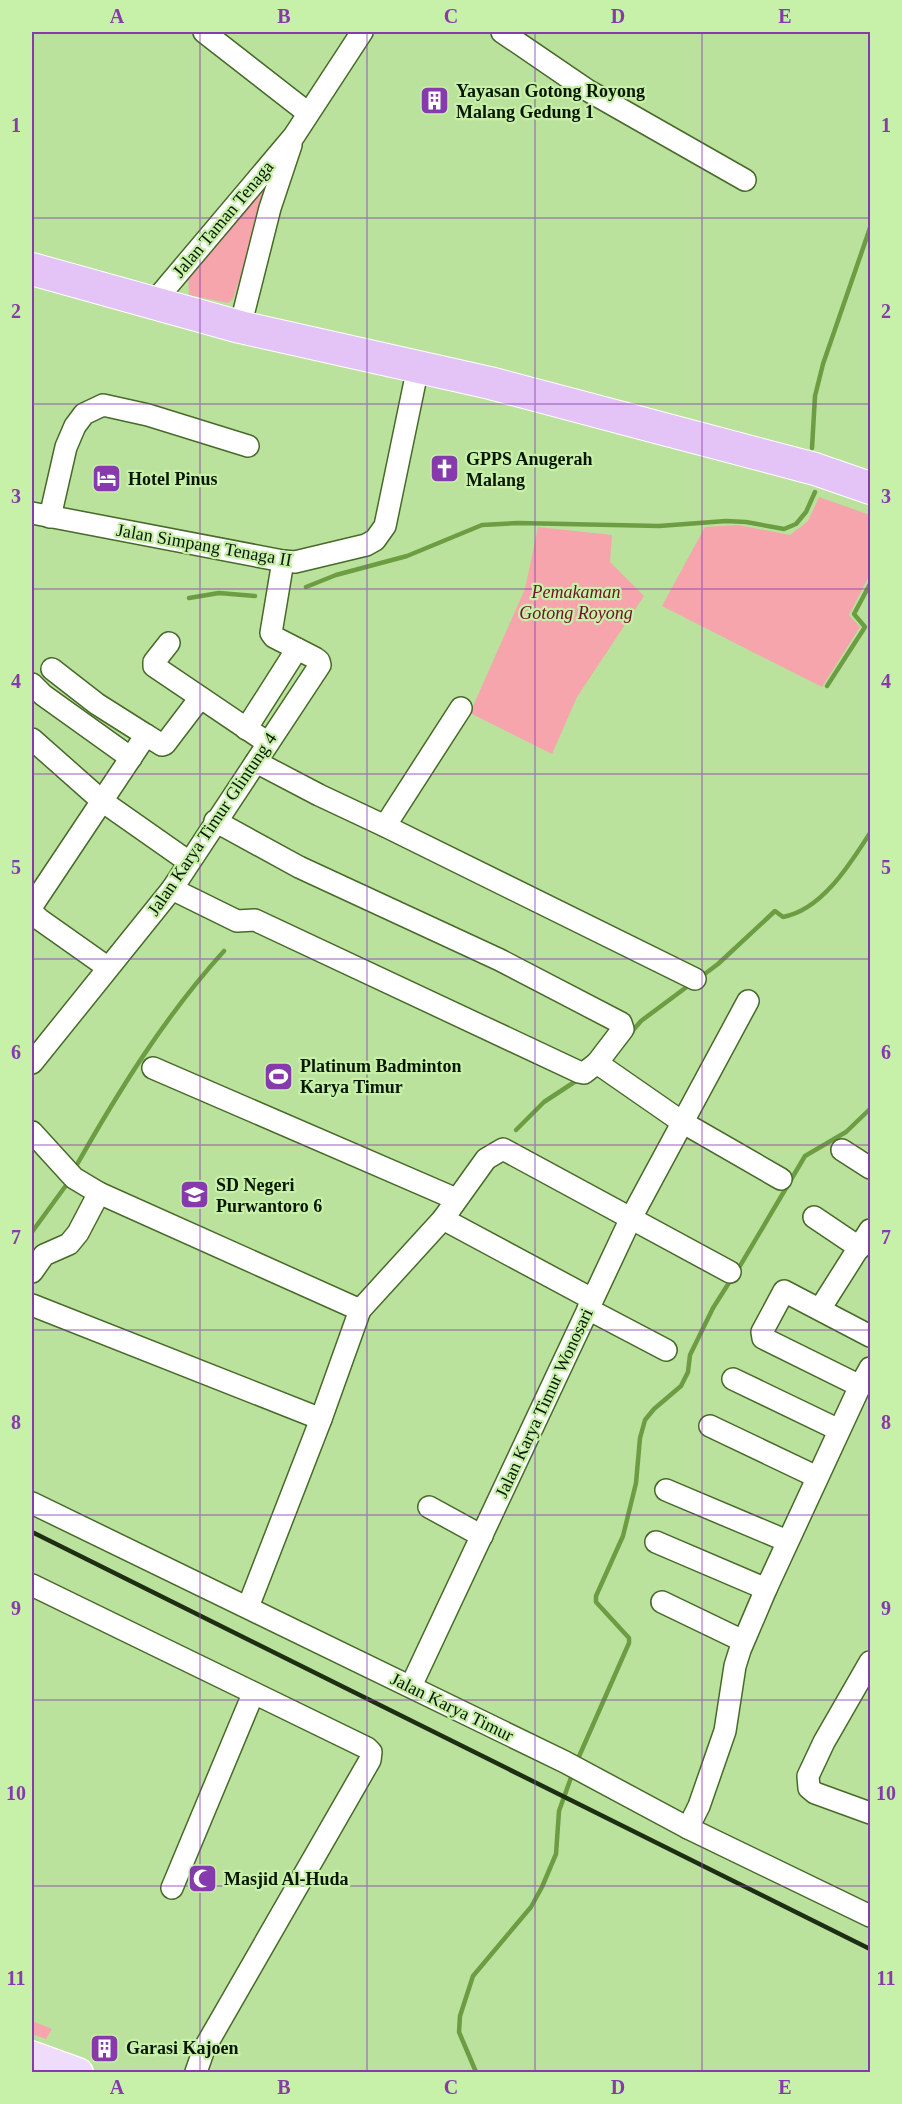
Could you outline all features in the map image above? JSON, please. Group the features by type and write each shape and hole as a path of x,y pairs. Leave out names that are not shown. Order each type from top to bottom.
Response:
{"highway":[{"path":"32,268 240,327 418,367 706,440 815,469 870,488"}],"main road":[{"path":"32,2055 79,2073"}],"street":[{"path":"204,32 308,113"},
{"name":"Jalan Taman Tenaga","path":"153,302 294,136 362,32"},
{"path":"502,32 587,90 746,180"},
{"name":"Jalan Taman Tenaga","path":"240,327 270,208 294,136"},
{"name":"Jalan Simpang Tenaga II","path":"40,515 284,561 296,562 366,545 381,534 385,526 418,367"},
{"path":"40,515 75,426 84,414 103,405 147,415 248,446"},
{"path":"246,729 297,649 274,637 271,633 279,577 284,561"},
{"path":"169,643 154,662 154,666 268,743"},
{"name":"Jalan Karya Timur Glintung 4","path":"32,1063 172,889 320,665 318,659 297,649"},
{"path":"52,669 97,704 162,745 200,698"},
{"path":"32,684 132,758"},
{"path":"385,826 461,708"},
{"path":"32,906 146,735"},
{"path":"32,739 102,801 189,862"},
{"path":"256,762 695,979"},
{"path":"172,889 237,921 255,920 579,1072 584,1073 597,1063 623,1029 621,1023 500,960 299,867 215,821"},
{"path":"32,912 107,968"},
{"name":"Jalan Karya Timur Wonosari","path":"411,1686 631,1218 748,1001"},
{"path":"597,1063 682,1122 781,1179"},
{"path":"153,1068 456,1199"},
{"path":"32,1132 74,1178 99,1193 360,1310"},
{"path":"248,1607 321,1419 360,1310 442,1219 486,1159 502,1149 730,1272"},
{"path":"842,1150 870,1168"},
{"path":"32,1272 44,1255 69,1244 87,1218 99,1193"},
{"path":"814,1217 865,1239 820,1309"},
{"path":"442,1219 666,1350"},
{"path":"860,1386 762,1336 762,1332 784,1291 870,1336"},
{"path":"32,1305 321,1419"},
{"path":"688,1828 699,1806 725,1731 735,1666 743,1641 817,1477 870,1368"},
{"path":"733,1379 839,1430"},
{"path":"710,1426 817,1477"},
{"path":"666,1490 787,1542"},
{"name":"Jalan Karya Timur","path":"32,1503 411,1686 565,1762 688,1828 870,1916"},
{"path":"429,1506 482,1536"},
{"path":"656,1542 766,1588"},
{"path":"32,1584 367,1748 371,1752 370,1760 204,2049 196,2073"},
{"path":"662,1602 743,1641"},
{"path":"870,1662 824,1742 808,1776 809,1788 815,1793 870,1813"},
{"path":"172,1888 253,1694"}],"green space":[{"path":"274,176 233,299 228,303 189,295 188,274"},
{"path":"819,497 870,515 870,574 849,615 860,627 822,687 662,606 705,527 738,525 790,535 808,521"},
{"name":"Pemakaman Gotong Royong","path":"538,527 612,535 610,562 644,596 577,697 552,754 470,713 525,589"},
{"path":"32,2021 52,2029 46,2039 32,2034"}],"waterway":[{"path":"812,448 815,396 823,364 870,228"},
{"path":"306,587 336,575 407,556 482,525 518,523 659,526 726,521 784,529 796,524 806,512 815,492"},
{"path":"827,686 865,627 854,614 870,584"},
{"path":"189,598 219,593 255,596"},
{"path":"702,976 775,911 783,917 797,913 822,896 844,871 870,833"},
{"path":"75,1168 108,1111 162,1028 224,951"},
{"path":"629,1035 641,1021 692,983"},
{"path":"516,1130 544,1102 579,1079"},
{"path":"737,1271 805,1156 846,1132 870,1109"},
{"path":"32,1232 67,1184"},
{"path":"577,1761 629,1643 629,1638 596,1602 596,1596 623,1536 636,1483 640,1438 645,1420 654,1409 681,1386 688,1372 690,1355 713,1308 732,1278"},
{"path":"476,2072 459,2032 460,2016 473,1976 531,1907 542,1887 556,1854 559,1811 573,1772"}],"railway":[{"path":"32,1532 870,1949"}],"place":[{"name":"Yayasan Gotong Royong Malang Gedung 1","path":"435,101"},
{"name":"GPPS Anugerah Malang","path":"445,469"},
{"name":"Hotel Pinus","path":"107,479"},
{"name":"Platinum Badminton Karya Timur","path":"279,1076"},
{"name":"SD Negeri Purwantoro 6","path":"195,1195"},
{"name":"Masjid Al-Huda","path":"203,1879"},
{"name":"Garasi Kajoen","path":"105,2048"}]}
